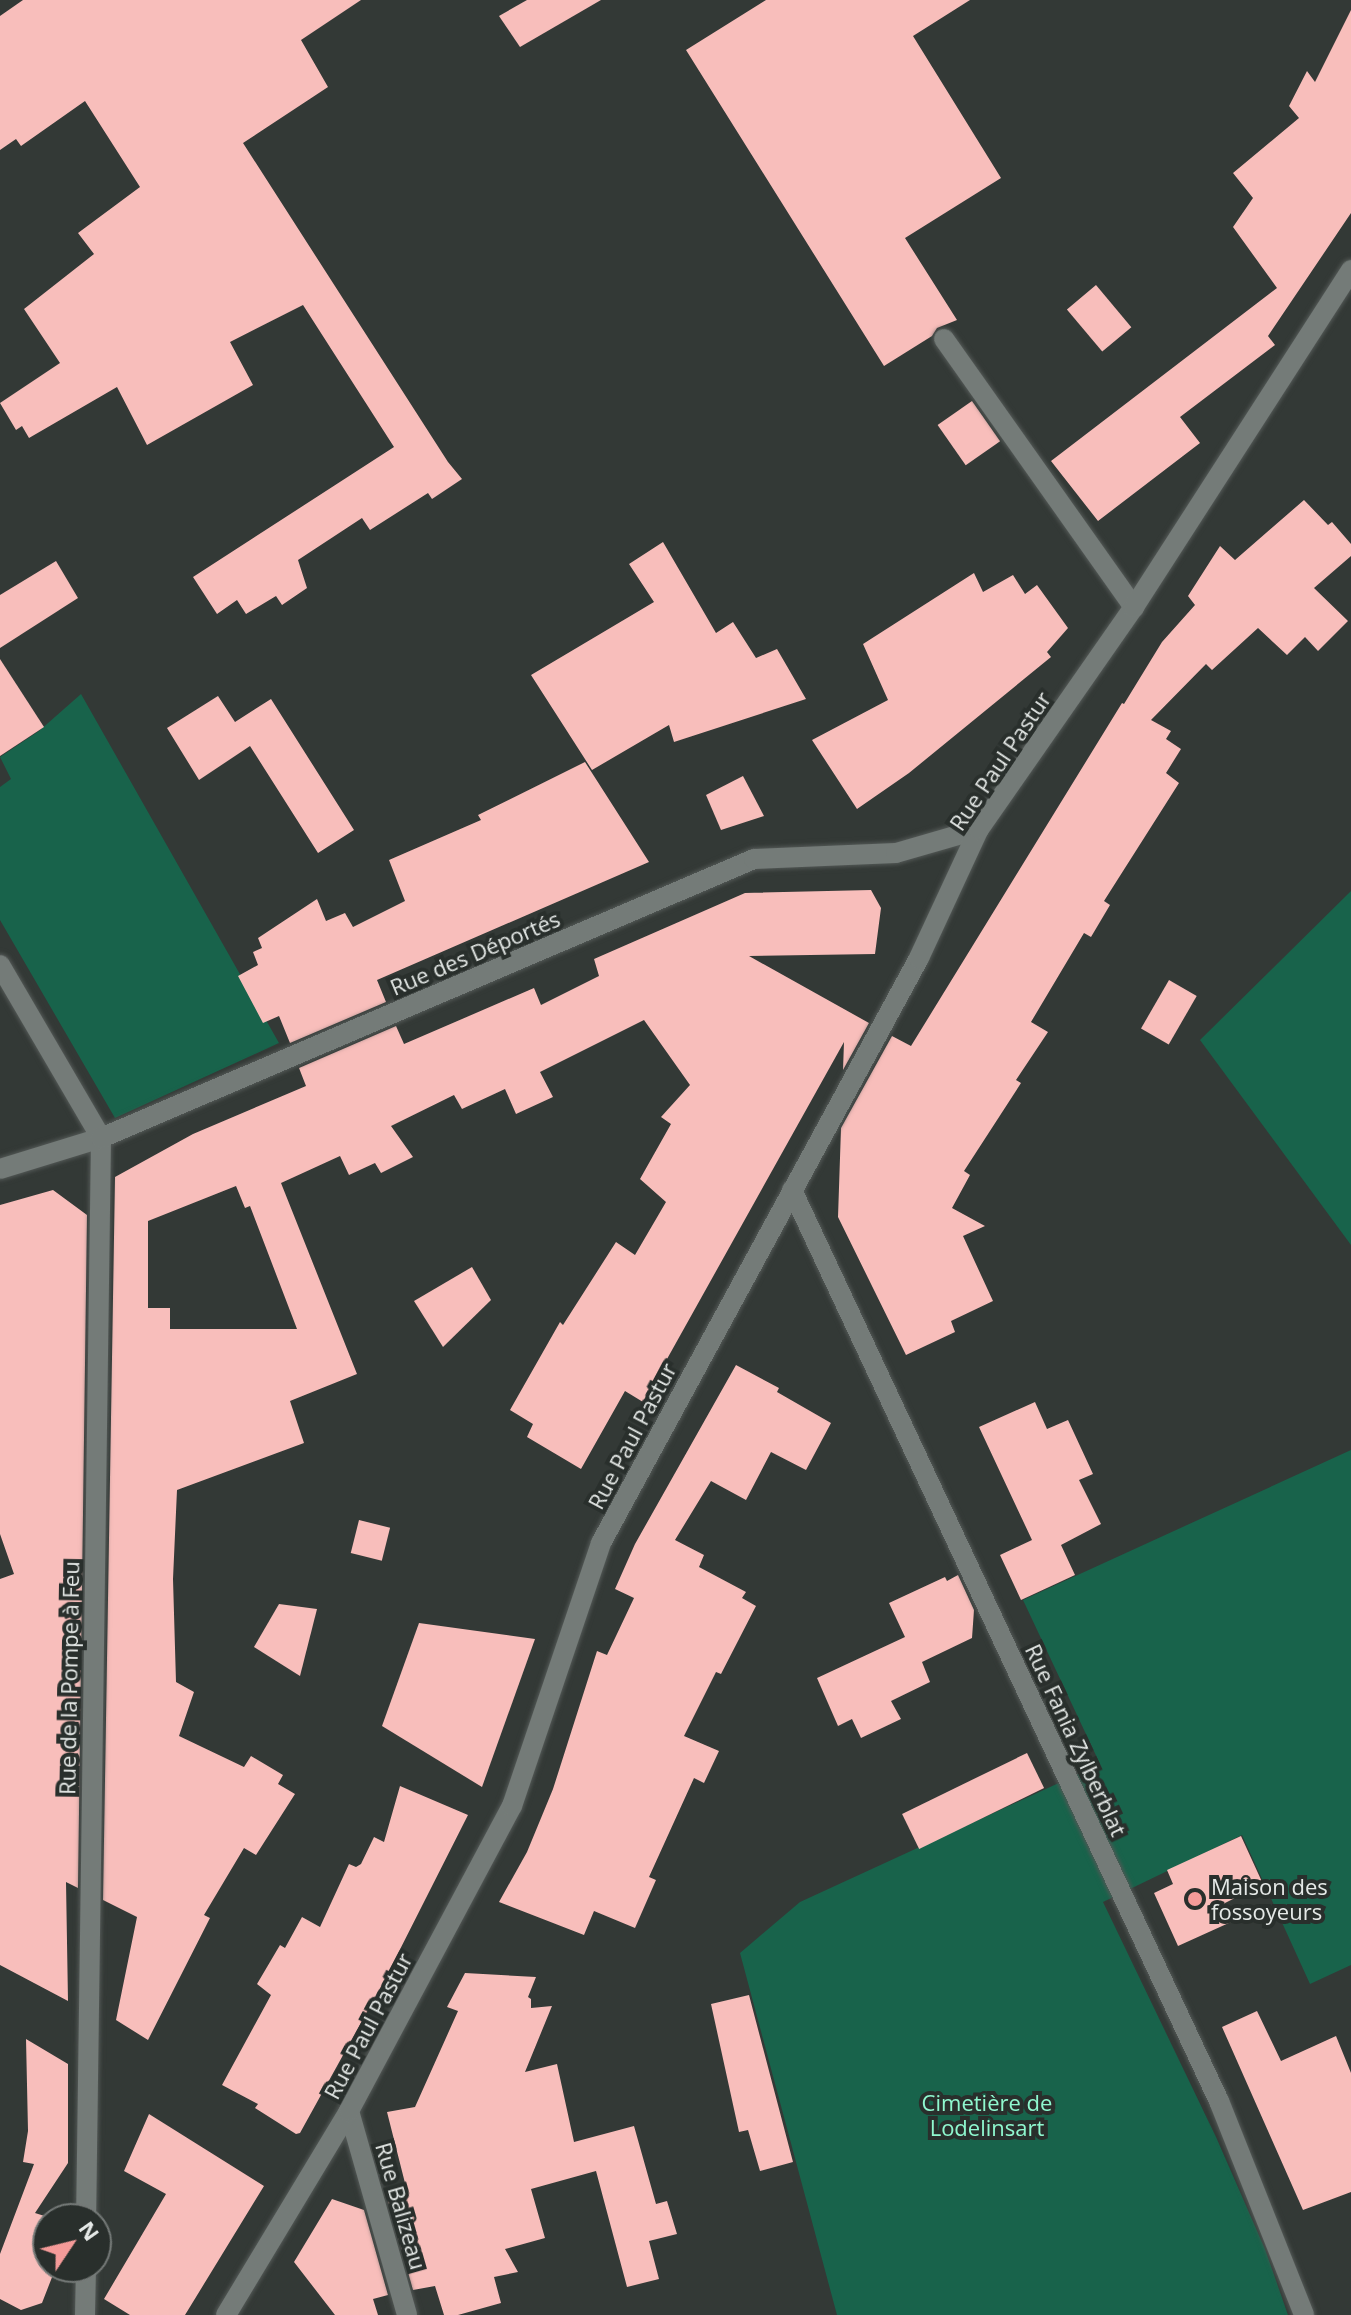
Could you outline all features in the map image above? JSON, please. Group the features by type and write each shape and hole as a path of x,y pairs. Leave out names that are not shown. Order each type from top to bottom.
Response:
{"street":[{"name":"Rue Paul Pastur","path":"226,2315 349,2111 512,1806 601,1543 919,958 979,829 1134,607 1351,270"},
{"path":"944,339 1134,607"},
{"name":"Rue des Déportés","path":"0,1169 101,1138 754,859 896,853 979,829"},
{"path":"0,965 101,1138"},
{"name":"Rue de la Pompe à Feu","path":"86,2203 101,1138"},
{"name":"Rue Fania Zylberblat","path":"792,1190 1219,2101 1304,2315"},
{"name":"Rue Balizeau","path":"349,2111 407,2315"},
{"path":"85,2315 86,2283"}],"green space":[{"path":"81,694 279,1043 115,1118 0,920 0,787 11,779 0,757 39,731"},
{"path":"1351,891 1351,1245 1200,1040"},
{"name":"Cimetière de Lodelinsart","path":"1351,1450 1351,1965 1310,1984 1242,1835 1103,1902 1216,2137 1265,2249 1288,2315 837,2315 740,1953 800,1902 1100,1764 1023,1600"}],"building":[{"path":"23,0 361,0 301,40 328,87 243,143 448,462 462,479 432,499 428,493 370,530 362,518 298,560 307,588 282,605 276,596 246,614 237,600 217,614 193,577 394,447 303,305 230,342 253,385 147,445 117,387 29,438 22,426 16,430 0,403 60,363 24,309 94,254 78,233 140,187 85,101 21,146 16,139 0,150 0,16"},
{"path":"527,0 601,0 520,47 499,16"},
{"path":"766,0 970,0 913,36 1001,178 905,238 957,320 937,328 932,336 884,366 686,50"},
{"path":"1351,10 1351,213 1268,336 1275,345 1180,417 1200,443 1098,521 1051,461 1277,288 1233,227 1253,198 1233,173 1299,118 1289,106 1307,71 1315,82"},
{"path":"1096,285 1131,327 1102,352 1067,309"},
{"path":"972,401 1000,441 966,465 938,425"},
{"path":"1304,500 1328,525 1332,522 1351,544 1351,556 1314,588 1348,621 1318,651 1305,637 1287,655 1258,628 1212,670 1206,664 1151,720 1171,731 1166,739 1181,749 1166,773 1179,783 1104,901 1110,905 1091,937 1084,933 1031,1022 1048,1032 1016,1080 1021,1083 964,1171 970,1175 952,1208 985,1226 963,1236 993,1301 951,1321 955,1332 906,1355 838,1217 841,1128 892,1036 911,1046 1122,703 1162,642 1195,605 1188,596 1220,546 1235,560"},
{"path":"663,542 716,633 733,622 756,658 777,649 806,699 674,742 669,725 592,770 531,675 654,602 629,564"},
{"path":"56,561 78,598 0,648 0,595"},
{"path":"974,573 983,592 1013,575 1025,594 1037,585 1068,628 1047,652 1051,657 909,773 857,809 812,740 888,700 863,644"},
{"path":"0,659 44,727 0,756"},
{"path":"218,696 235,722 271,699 354,830 318,853 250,746 199,780 167,728"},
{"path":"585,762 649,862 377,980 386,1002 290,1043 279,1016 263,1023 238,976 258,965 253,952 262,948 258,938 317,899 326,921 345,913 353,927 405,901 389,860 481,820 478,815"},
{"path":"743,776 764,816 721,830 706,795"},
{"path":"871,890 881,908 875,954 749,956 869,1023 843,1070 844,1042 643,1402 625,1391 581,1469 527,1437 533,1424 510,1410 560,1322 563,1325 616,1242 635,1255 666,1202 640,1179 671,1124 661,1117 690,1085 644,1020 540,1072 553,1097 516,1114 505,1089 462,1109 454,1095 391,1126 413,1157 381,1173 375,1163 349,1175 340,1156 281,1183 357,1374 290,1401 304,1443 177,1490 173,1579 176,1682 194,1692 179,1736 244,1767 251,1756 283,1775 278,1784 295,1794 256,1855 244,1848 204,1915 210,1918 148,2040 116,2020 137,1917 103,1900 115,1177 193,1134 306,1086 299,1068 396,1026 404,1044 534,988 541,1005 599,976 594,959 745,893","holes":["236,1186 245,1208 250,1206 297,1329 170,1329 170,1308 148,1308 148,1221"]},
{"path":"1169,980 1197,996 1169,1044 1141,1028"},
{"path":"53,1190 87,1215 78,1888 66,1882 68,2001 0,1965 0,1579 14,1574 0,1534 0,1205"},
{"path":"472,1267 491,1300 443,1347 414,1301"},
{"path":"736,1365 779,1388 777,1392 831,1423 806,1470 771,1452 746,1500 711,1481 675,1540 704,1555 699,1567 746,1592 742,1598 756,1606 721,1674 716,1672 684,1736 719,1751 704,1783 694,1778 649,1877 656,1880 635,1928 594,1911 584,1935 499,1902 527,1852 553,1789 597,1651 607,1655 634,1598 615,1589 635,1544"},
{"path":"1035,1402 1047,1429 1068,1420 1093,1474 1079,1480 1101,1524 1061,1545 1075,1575 1021,1600 1000,1555 1032,1540 979,1427"},
{"path":"359,1520 390,1528 382,1561 351,1553"},
{"path":"958,1575 974,1610 972,1638 922,1662 930,1682 891,1701 901,1719 861,1738 852,1719 838,1726 817,1678 905,1637 889,1603 945,1577 947,1581"},
{"path":"279,1604 317,1609 300,1676 254,1647"},
{"path":"419,1623 535,1639 482,1787 382,1726"},
{"path":"1027,1753 1044,1788 919,1849 902,1814"},
{"path":"400,1786 468,1815 384,1981 300,2133 296,2134 255,2108 258,2104 222,2085 271,1995 257,1984 280,1945 285,1948 302,1917 320,1927 349,1864 356,1867 361,1864 374,1837 384,1842"},
{"name":"Maison des fossoyeurs","path":"1241,1836 1263,1884 1223,1904 1231,1922 1178,1946 1154,1893 1173,1884 1167,1870"},
{"path":"465,1973 536,1977 528,1997 531,2008 552,2006 525,2072 557,2064 574,2142 634,2126 656,2204 667,2201 677,2234 649,2241 659,2279 627,2287 596,2171 531,2189 545,2238 505,2249 518,2272 494,2277 501,2303 458,2315 444,2315 435,2286 413,2290 388,2201 395,2190 406,2187 387,2112 415,2107 458,2011 447,2007"},
{"path":"749,1995 793,2162 760,2171 748,2130 739,2132 711,2004"},
{"path":"1257,2011 1281,2061 1336,2036 1351,2073 1351,2192 1303,2210 1222,2027"},
{"path":"26,2039 68,2064 68,2163 42,2203 32,2203 32,2283 50,2283 42,2303 21,2310 0,2299 0,2254 34,2164 23,2162 28,2131"},
{"path":"149,2114 264,2186 185,2315 130,2315 104,2299 166,2194 124,2171"},
{"path":"332,2199 364,2210 388,2295 373,2299 378,2315 335,2315 294,2262"}],"place":[{"name":"Maison des fossoyeurs","path":"1195,1899"}]}
